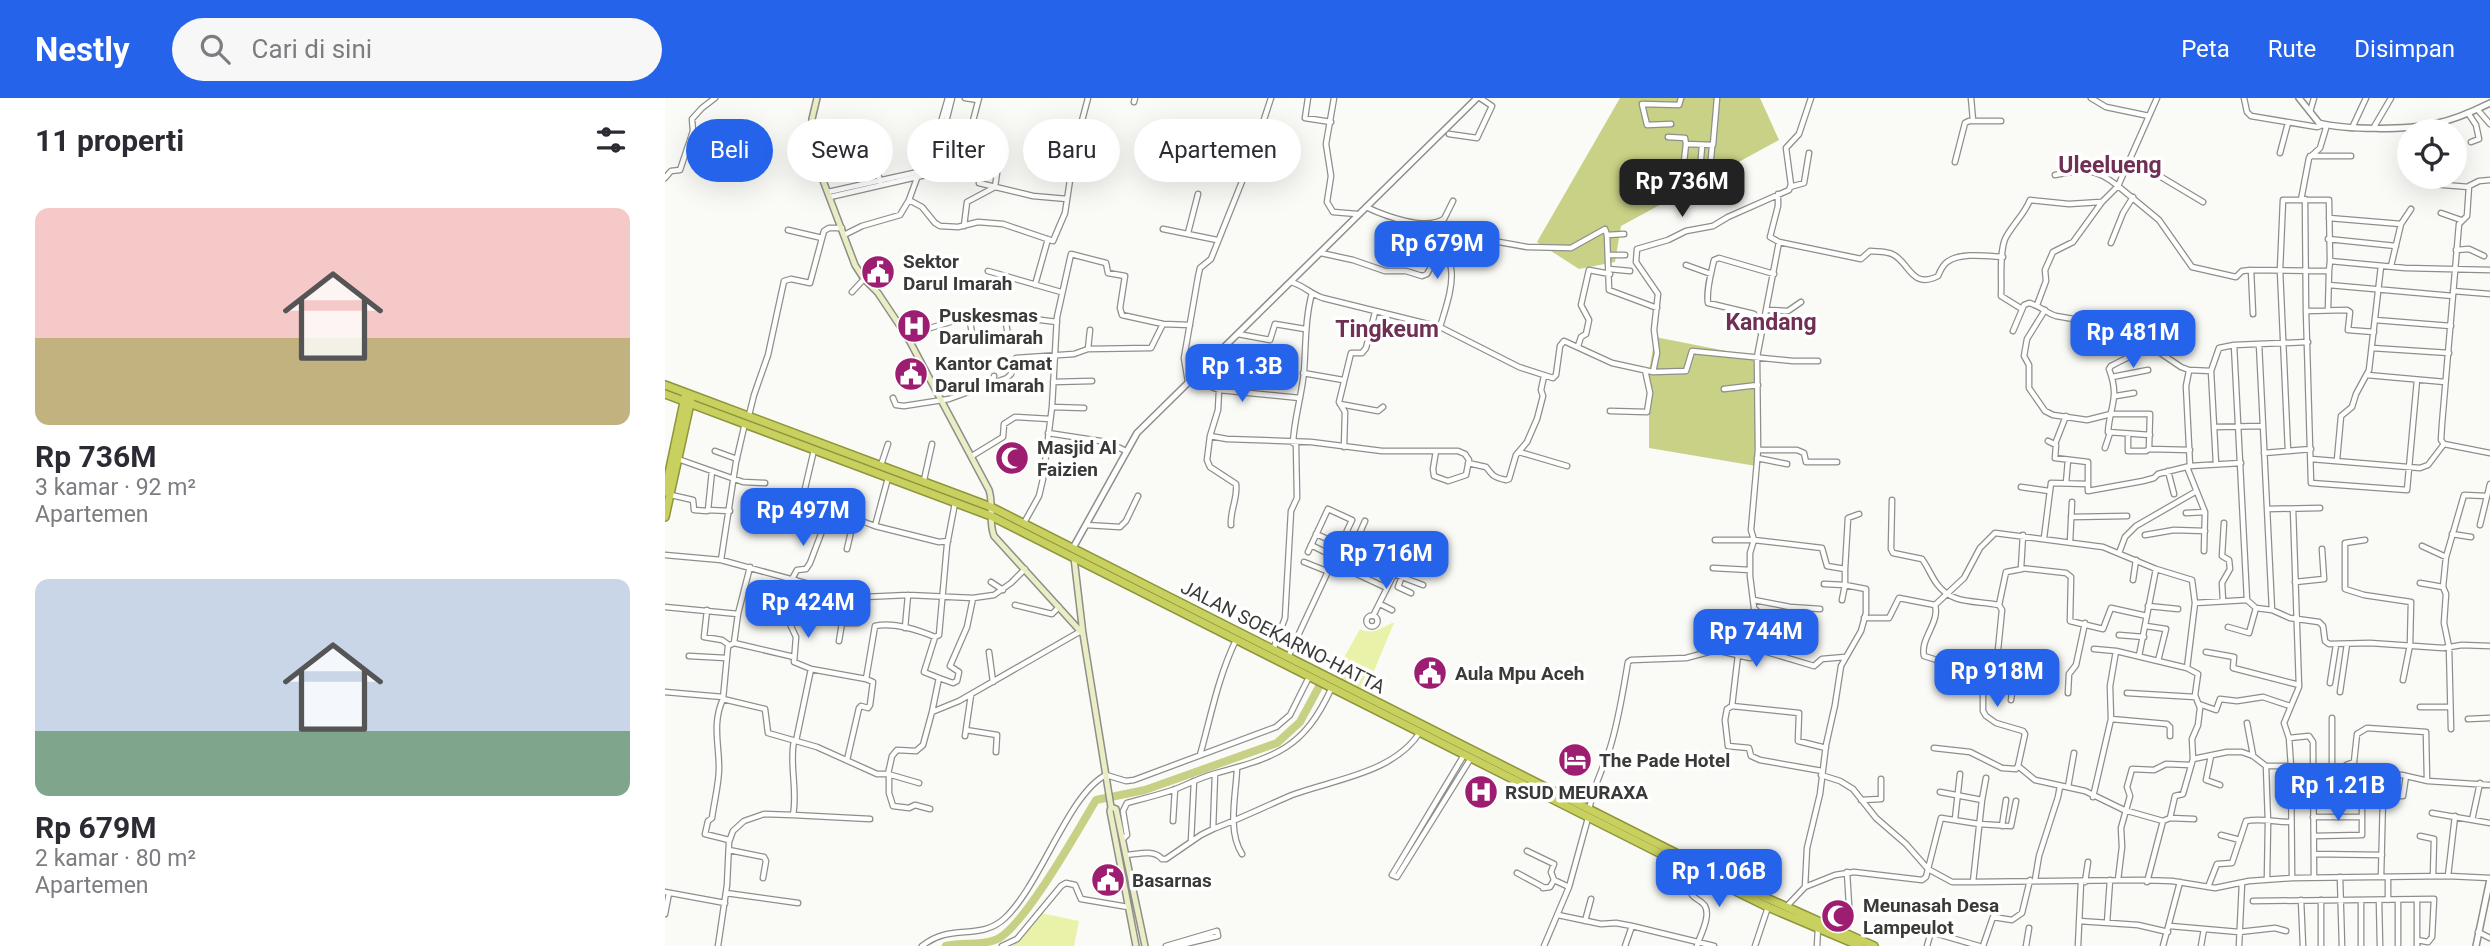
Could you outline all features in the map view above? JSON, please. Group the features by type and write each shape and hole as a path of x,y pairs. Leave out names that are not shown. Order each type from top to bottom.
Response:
{"highway":[{"name":"JALAN SOEKARNO-HATTA","path":"665,385 688,398"},
{"name":"JALAN SOEKARNO-HATTA","path":"665,394 688,398 924,480 991,511 1074,558 1274,647 1288,658 1467,756 1589,813 1698,872 1787,907 1874,946"},
{"path":"666,491 678,459 688,398"},
{"path":"665,517 666,491 688,398"},
{"name":"JALAN SOEKARNO-HATTA","path":"747,419 814,450 955,503 991,511 1024,523 1236,639 1589,813 1768,907 1818,928 1845,943 1860,946"}],"main road":[{"path":"817,98 810,146 855,265 908,338 972,456 989,490 994,536 1082,632"},
{"path":"1074,558 1082,632 1108,783 1110,811 1136,946"},
{"path":"1111,805 1116,809 1145,946"},
{"path":"1131,921 1139,919"}],"street":[{"path":"665,178 672,171 680,170 693,131 692,120 715,98"},
{"path":"946,119 950,98"},
{"path":"943,119 950,98"},
{"path":"965,98 979,99 973,119"},
{"path":"909,200 922,207 940,226 964,226 978,222 1003,224 1053,241 1067,199 1075,147 1088,98"},
{"path":"1190,381 1184,358 1201,268 1211,259 1251,159 1271,98"},
{"path":"1308,98 1305,118 1331,122"},
{"path":"1334,98 1326,144 1331,176 1327,202 1333,212 1357,214"},
{"path":"1073,548 1137,433 1321,253 1365,206 1478,98 1492,106 1477,138 1449,134"},
{"path":"1671,124 1647,125 1642,101 1679,106 1681,98"},
{"path":"1710,170 1717,98"},
{"path":"1790,187 1787,148 1799,134 1811,98"},
{"path":"1971,98 1973,120"},
{"path":"2091,98 2106,107 2149,116"},
{"path":"2037,305 2046,281 2045,270 2053,252 2073,242 2102,202 2118,186 2157,98"},
{"path":"2244,98 2251,116 2317,127 2321,124 2351,128 2430,125 2490,103"},
{"path":"2299,98 2326,128 2318,150 2310,156 2301,190 2308,342 2310,480 2314,484 2404,492 2408,489 2417,380"},
{"path":"2310,113 2314,98"},
{"path":"2351,128 2366,98"},
{"path":"2374,127 2391,98"},
{"path":"2477,109 2490,124"},
{"path":"2468,113 2476,125 2479,139 2471,142"},
{"path":"1955,162 1965,124 1973,120 2001,121"},
{"path":"2280,153 2288,123"},
{"path":"1668,138 1685,138 1683,171"},
{"path":"1686,144 1712,146"},
{"path":"1700,171 1702,146"},
{"path":"1653,372 1657,352 1654,330 1656,289 1636,262 1637,249 1668,240 1686,231 1713,226 1790,187 1804,183 1809,153"},
{"path":"2310,156 2351,156"},
{"path":"2131,159 2203,202"},
{"path":"2055,175 2086,170 2108,178 2162,224 2192,267 2236,276 2242,271 2251,270 2329,271"},
{"path":"829,194 907,178"},
{"path":"2490,180 2479,181 2469,187 2467,216 2461,220 2456,250 2441,440 2444,444 2490,453"},
{"path":"829,194 880,182"},
{"path":"721,560 737,459 768,355 782,284 791,279 810,283 812,281 826,229 843,231 897,217 909,200 915,182"},
{"path":"995,187 996,182"},
{"path":"979,183 1033,196 1067,199"},
{"path":"964,226 967,202 995,187"},
{"path":"1188,233 1198,194"},
{"path":"1779,194 1770,237 1779,242 1861,259 1870,251 1889,253 1898,258 1914,275 1928,280 1938,276 1943,265 1952,259 2003,257"},
{"path":"2111,243 2133,197"},
{"path":"2022,309 2001,296 2003,257 2005,240 2023,215 2030,199 2069,204 2102,202"},
{"path":"2288,451 2280,270 2282,201 2328,200 2328,310"},
{"path":"1440,327 1452,269 1438,246 1440,222 1453,201"},
{"path":"1365,206 1381,214 1412,222 1440,222"},
{"path":"2391,266 2401,224 2411,209"},
{"path":"2441,213 2461,220"},
{"path":"2329,219 2401,224"},
{"path":"1163,229 1217,240"},
{"path":"1321,253 1385,271 1406,271 1422,276 1427,274 1439,255 1461,256 1469,246 1488,240 1527,247 1567,249 1605,229 1610,292 1657,308"},
{"path":"788,230 822,238"},
{"path":"1607,235 1624,234"},
{"path":"1035,285 1048,239"},
{"path":"2328,240 2396,246"},
{"path":"1757,649 1755,643 1763,620 1754,608 1750,569 1758,450 1757,358 1779,242"},
{"path":"2456,250 2469,249 2484,256"},
{"path":"1024,523 1039,496 1052,407 1057,322 1061,292 1071,254 1106,263 1109,274 1125,276 1121,315 1163,324 1190,325"},
{"path":"1609,255 1625,254"},
{"path":"1761,332 1755,327 1754,314 1708,303 1714,260 1719,258 1774,274"},
{"path":"2330,261 2381,266 2490,270"},
{"path":"1686,265 1711,274"},
{"path":"2337,460 2341,416 2352,407 2355,394 2367,375 2381,266"},
{"path":"1578,346 1581,337 1586,334 1589,320 1581,305 1589,270 1630,271"},
{"path":"2251,270 2253,314"},
{"path":"871,285 886,271"},
{"path":"988,271 1061,292"},
{"path":"852,292 864,279"},
{"path":"1291,282 1308,288 1323,298 1440,327 1492,355 1555,378 1561,342 1566,341 1612,363 1653,372 1686,371 1692,351 1793,361 1818,360"},
{"path":"2329,285 2378,290 2490,294"},
{"path":"1274,647 1285,618 1291,511 1297,498 1296,444 1293,443 1303,373 1305,329 1312,293"},
{"path":"1768,310 1788,311 1801,302"},
{"path":"2013,331 2027,303 2037,305 2048,314 2126,328"},
{"path":"2045,310 2027,339 2024,356 2029,365 2029,388 2045,411 2087,420 2111,414 2150,414 2149,449"},
{"path":"2305,311 2349,311 2349,330 2374,332"},
{"path":"1344,447 1345,412 1340,404 1343,380 1351,353 1362,354 1366,348 1375,312"},
{"path":"1009,342 1006,323 1009,316 1057,322"},
{"path":"908,338 964,318 970,322 972,332"},
{"path":"2375,320 2451,326"},
{"path":"893,398 896,405 904,406 940,401 1010,376 1016,358 1072,354 1088,349 1151,348 1163,324"},
{"path":"1238,334 1269,340 1275,324 1305,329"},
{"path":"1088,349 1090,330"},
{"path":"2215,464 2211,371 2219,348 2308,342"},
{"path":"2259,344 2272,610"},
{"path":"2234,345 2247,600"},
{"path":"2105,448 2116,396 2109,369 2111,366 2131,354 2153,348 2174,364 2189,370 2211,371"},
{"path":"2372,348 2449,353"},
{"path":"1610,411 1647,412 1650,393 1645,370"},
{"path":"2112,377 2148,370"},
{"path":"2189,370 2186,386 2190,450 2188,466 2204,512 2204,551"},
{"path":"1303,373 1343,380"},
{"path":"2367,375 2445,382"},
{"path":"992,384 994,376"},
{"path":"1468,463 1486,467 1490,474 1509,479 1516,455 1527,442 1537,419 1543,396 1541,390 1544,376"},
{"path":"1053,382 1092,381"},
{"path":"1190,381 1219,390 1300,398"},
{"path":"1724,389 1758,385"},
{"path":"1219,390 1207,460 1210,467 1236,484 1231,525"},
{"path":"2116,396 2134,393"},
{"path":"1340,404 1378,411 1383,407"},
{"path":"1052,407 1084,408"},
{"path":"2066,416 2055,444 2055,458 2088,461 2088,491 2143,481 2188,466 2241,463"},
{"path":"972,456 1002,438 1004,424 1015,417 1050,419"},
{"path":"2214,427 2263,426"},
{"path":"1048,433 1107,442 1126,450"},
{"path":"2110,433 2150,435"},
{"path":"2127,434 2128,450 2190,450"},
{"path":"1210,436 1311,442 1379,450 1458,451 1465,454 1468,463 1464,477 1448,481 1434,476 1436,451"},
{"path":"2048,441 2055,444"},
{"path":"881,465 888,444"},
{"path":"924,480 932,444"},
{"path":"2311,459 2420,468 2425,466 2444,444"},
{"path":"2264,453 2311,449"},
{"path":"799,514 814,450"},
{"path":"1758,450 1798,451 1804,453 1806,462 1837,462"},
{"path":"715,451 737,459"},
{"path":"1519,452 1567,466"},
{"path":"1757,458 1787,464"},
{"path":"678,459 734,479 765,483"},
{"path":"2066,483 2068,460"},
{"path":"711,512 708,508 712,471"},
{"path":"2168,471 2174,494"},
{"path":"875,526 888,477"},
{"path":"2043,538 2049,491 2053,482 2087,484"},
{"path":"2480,525 2490,484"},
{"path":"2021,487 2049,491"},
{"path":"666,491 693,500 694,510 730,511"},
{"path":"2119,553 2125,537 2136,526 2196,492"},
{"path":"2451,729 2449,647 2444,623 2446,557 2464,495 2487,496"},
{"path":"1086,525 1120,527 1126,521 1138,496"},
{"path":"1892,500 1891,551 1922,559 1935,582 1948,595 1967,602 1999,606"},
{"path":"2070,542 2072,502"},
{"path":"955,503 948,541 939,635 935,637 924,672 953,683 957,681 959,672 950,666 967,626 972,598"},
{"path":"2267,509 2320,508"},
{"path":"1288,658 1352,520 1328,509 1308,552"},
{"path":"2292,878 2291,766 2289,738 2284,723 2299,685 2293,509"},
{"path":"2186,513 2204,512"},
{"path":"778,513 827,518 836,515 939,542 948,541"},
{"path":"1842,600 1848,518 1859,514"},
{"path":"2071,517 2127,516"},
{"path":"827,518 810,563 806,569 797,570 790,594 789,622 796,637 795,664 873,682 870,705 868,708 859,707 847,760"},
{"path":"847,549 854,519"},
{"path":"1346,533 1357,539 1365,520"},
{"path":"2223,601 2222,582 2230,568 2229,560 2222,555 2224,523"},
{"path":"2145,535 2175,530 2205,531"},
{"path":"1316,534 1341,545"},
{"path":"1935,605 1966,575 1980,548 1992,534 2023,535 2103,547 2156,569 2192,580 2195,603 2187,668"},
{"path":"2452,534 2471,537"},
{"path":"2022,569 2023,535"},
{"path":"1715,540 1754,540 1821,547 1827,566 1845,569"},
{"path":"2365,540 2345,544 2345,589 2364,595 2411,602 2410,645 2403,680"},
{"path":"1311,545 1387,588"},
{"path":"2421,546 2446,557"},
{"path":"2295,582 2325,579 2322,549"},
{"path":"665,555 721,560 864,597 908,595 972,598 995,595 1025,569"},
{"path":"2133,580 2136,560"},
{"path":"1304,562 1329,572"},
{"path":"729,840 705,835 708,821 712,818 719,767 715,737 717,715 723,698 726,658 750,567"},
{"path":"1713,568 1750,569"},
{"path":"1934,748 1970,752 2007,769 2016,769 2018,766 2025,734 2020,729 1996,723 1986,716 1982,700 1997,660 2002,610 1999,606 2007,571 2022,569 2069,574 2072,595 2069,620 2104,629 2109,609 2112,607 2147,616"},
{"path":"2139,656 2156,569"},
{"path":"1373,616 1394,574 1423,585"},
{"path":"1402,576 1398,587 1411,593"},
{"path":"991,582 1003,590"},
{"path":"2420,583 2443,587"},
{"path":"1805,887 1807,848 1820,794 1841,666 1861,631 1864,618 1865,588 1824,584"},
{"path":"905,628 908,595"},
{"path":"839,641 842,623 859,622 864,597"},
{"path":"1864,618 1889,618 1899,597 1935,605"},
{"path":"1754,600 1820,609"},
{"path":"2195,603 2247,600 2256,608 2319,622 2323,626 2326,642 2336,645 2490,646"},
{"path":"1380,604 1392,610"},
{"path":"1015,605 1052,614 1059,607"},
{"path":"1935,605 1936,614 1924,646 1924,656 1962,668 1967,678 2013,686"},
{"path":"2148,606 2178,609"},
{"path":"665,607 738,614"},
{"path":"2228,627 2249,633 2256,608"},
{"path":"707,610 704,637 794,657"},
{"path":"2067,693 2069,674 2076,665 2085,623"},
{"path":"866,679 875,626 879,624 905,628 935,637"},
{"path":"2145,626 2166,629 2158,661"},
{"path":"932,712 971,694 1082,632"},
{"path":"2119,635 2144,637"},
{"path":"1200,755 1221,673 1236,639"},
{"path":"2340,692 2347,644"},
{"path":"2330,683 2336,645"},
{"path":"1544,946 1569,887 1600,770 1613,736 1624,693 1628,662 1695,656 1716,650 1750,657 1757,649"},
{"path":"1757,649 1814,666 1822,659 1845,657"},
{"path":"2094,649 2139,656 2187,668 2198,674 2195,697 2199,704 2197,728 2192,739 2193,759 2183,794 2175,796 2171,818"},
{"path":"2093,797 2111,719 2110,686 2116,651"},
{"path":"989,652 993,682"},
{"path":"2206,652 2234,657 2233,668 2299,685"},
{"path":"1732,706 1738,655"},
{"path":"689,656 726,658"},
{"path":"2011,700 2017,657"},
{"path":"2003,664 2016,665"},
{"path":"793,815 796,799 792,753 811,669"},
{"path":"922,946 945,933 987,930 1005,919 1027,892 1095,780 1106,775 1126,781 1133,780 1276,727 1290,715 1310,676"},
{"path":"930,809 915,805 909,808 893,806 889,793 889,774 894,752 916,751 923,745 939,678"},
{"path":"1123,839 1128,832 1123,811 1125,805 1237,769 1277,753 1308,730 1332,687"},
{"path":"665,692 723,698 765,709 768,733 847,760 869,772 889,774 919,783"},
{"path":"2127,693 2195,697"},
{"path":"971,694 966,733 997,735 996,752"},
{"path":"2199,704 2216,710 2220,699 2237,701 2263,697 2290,706"},
{"path":"1826,748 1798,741 1799,713 1732,706 1727,709 1725,720 1728,746 1749,748 1751,756 1760,760 1822,773 1847,785 1928,869 1954,883 2118,880 2180,882 2208,887 2266,879 2314,877 2490,878 2476,946"},
{"path":"2420,707 2450,707"},
{"path":"2332,718 2332,776"},
{"path":"2468,719 2490,718"},
{"path":"2111,719 2167,724 2170,727 2170,737"},
{"path":"2247,723 2253,756"},
{"path":"1127,855 1151,853 1166,859 1213,829 1292,796 1390,761 1409,748 1417,728"},
{"path":"2346,776 2346,765 2354,762 2357,734 2367,728 2426,732 2427,780"},
{"path":"2289,738 2312,738 2314,877"},
{"path":"2193,759 2235,752 2253,756 2266,766 2291,766"},
{"path":"2068,787 2074,753"},
{"path":"1467,756 1397,877 1391,875 1467,756"},
{"path":"2211,756 2207,781 2220,785"},
{"path":"2118,880 2124,810 2130,796 2127,787 2132,768 2154,770 2166,764 2190,765"},
{"path":"2018,766 2035,780 2088,793 2124,810 2163,821 2171,818 2194,819"},
{"path":"2266,766 2266,879"},
{"path":"1237,769 1234,821 1237,846 1242,854"},
{"path":"1213,829 1215,774"},
{"path":"1955,819 1960,774"},
{"path":"2313,776 2406,776 2490,785"},
{"path":"2291,797 2403,796 2406,776"},
{"path":"1973,882 1986,778"},
{"path":"1861,800 1881,799 1881,779"},
{"path":"1191,842 1194,781"},
{"path":"2472,820 2480,783"},
{"path":"1927,946 1931,932 1981,946 1993,917 2012,920 2022,913 2045,832 2059,797 2060,786"},
{"path":"1174,821 1175,789"},
{"path":"1940,793 1982,800"},
{"path":"2314,836 2362,835 2362,796"},
{"path":"2381,877 2383,797"},
{"path":"2002,826 2006,800"},
{"path":"1787,907 1805,887 1847,872 1918,881 1926,877 1941,818 2011,826 2015,801"},
{"path":"2432,813 2490,823"},
{"path":"717,946 725,903 729,840 733,831 744,821 764,814 870,819"},
{"path":"2448,876 2455,816"},
{"path":"2313,817 2361,817"},
{"path":"2208,887 2217,864 2231,864 2246,821 2260,819 2268,822 2291,822"},
{"path":"2147,882 2163,821"},
{"path":"2221,835 2240,841"},
{"path":"2420,836 2434,839 2433,876"},
{"path":"729,850 764,857 766,861 763,878"},
{"path":"1527,851 1553,863 1551,872 1554,880 1569,887"},
{"path":"2314,854 2382,855"},
{"path":"2078,946 2083,882 2088,862"},
{"path":"1697,945 1706,920 1703,904 1692,895 1698,872"},
{"path":"1847,872 1849,905"},
{"path":"1517,873 1543,888 1550,887 1554,880"},
{"path":"2340,877 2342,946"},
{"path":"2388,877 2388,900"},
{"path":"2107,923 2109,880"},
{"path":"2163,946 2180,882"},
{"path":"1002,946 1017,939 1066,883 1075,885 1081,899 1128,907"},
{"path":"2239,946 2242,883"},
{"path":"665,914 667,893 725,903"},
{"path":"726,893 798,903"},
{"path":"1585,921 1591,899"},
{"path":"2253,901 2434,899 2432,937 2428,942 2417,943 2417,900"},
{"path":"2301,900 2302,946"},
{"path":"2321,900 2321,946"},
{"path":"2361,900 2361,946"},
{"path":"2379,900 2380,946"},
{"path":"2398,900 2398,946"},
{"path":"1755,946 1768,907"},
{"path":"1558,915 1632,926 1697,945 1714,946"},
{"path":"2079,921 2138,925 2168,932"},
{"path":"1625,946 1632,926"},
{"path":"2170,926 2239,932 2275,928 2286,931"},
{"path":"1817,946 1818,928"},
{"path":"2026,946 2029,928"},
{"path":"2201,946 2204,929"},
{"path":"1166,946 1218,932 1218,936 1177,946"},
{"path":"2478,932 2490,938"}],"green space":[{"path":"1620,98 1760,98 1779,140 1621,226 1615,262 1579,269 1537,242"},
{"path":"1655,337 1757,357 1756,466 1649,448 1649,371"},
{"path":"1370,535 1396,547 1376,579 1352,567"},
{"path":"1392,623 1366,690 1333,677 1360,629 1373,631"},
{"path":"1041,913 1079,921 1074,946 1012,946"}],"waterway":[{"path":"946,946 989,942 1006,933 1049,877 1096,800 1145,790 1277,743 1300,722 1321,683"}],"place":[{"name":"Sektor Darul Imarah","path":"878,272"},
{"name":"Puskesmas Darulimarah","path":"914,326"},
{"name":"Kantor Camat Darul Imarah","path":"911,374"},
{"name":"Masjid Al Faizien","path":"1012,458"},
{"name":"Aula Mpu Aceh","path":"1430,673"},
{"name":"The Pade Hotel","path":"1575,760"},
{"name":"RSUD MEURAXA","path":"1481,792"},
{"name":"Basarnas","path":"1108,880"},
{"name":"Meunasah Desa Lampeulot","path":"1838,916"}],"district":[{"name":"Uleelueng","path":"2110,165"},
{"name":"Kandang","path":"1771,322"},
{"name":"Tingkeum","path":"1387,329"}]}
